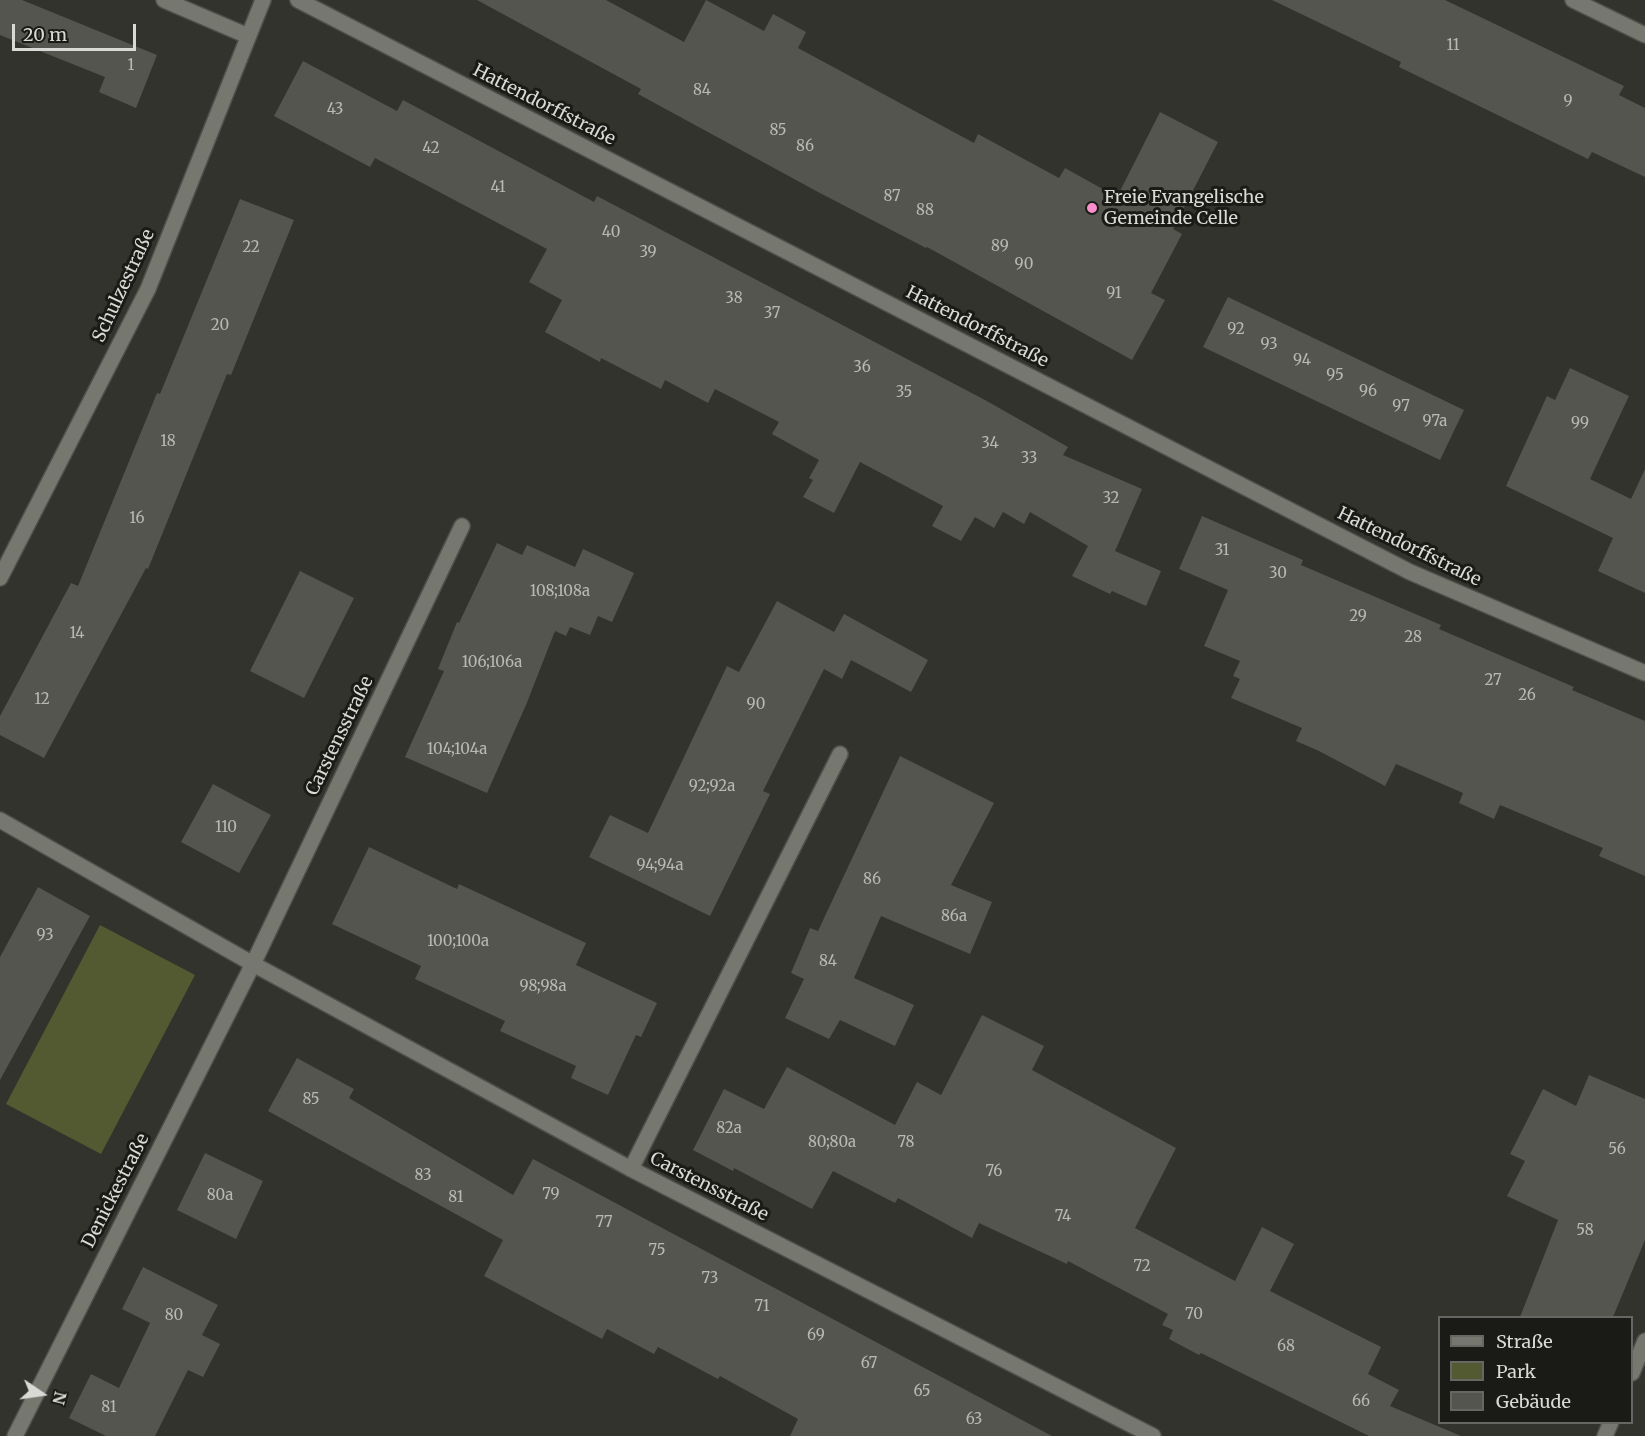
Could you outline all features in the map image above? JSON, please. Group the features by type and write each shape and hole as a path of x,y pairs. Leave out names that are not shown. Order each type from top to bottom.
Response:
{"street":[{"path":"164,0 248,36"},
{"name":"Schulzestraße","path":"0,578 148,289 263,0"},
{"name":"Hattendorffstraße","path":"298,0 1410,572 1645,674"},
{"path":"1573,0 1645,35"},
{"name":"Carstensstraße","path":"253,964 462,526"},
{"path":"631,1169 840,754"},
{"name":"Carstensstraße","path":"0,820 253,964 631,1169 1153,1436"},
{"name":"Denickestraße","path":"15,1436 253,964"},
{"path":"1633,1371 1645,1341"}],"green space":[{"path":"100,925 195,975 101,1154 6,1104"}],"building":[{"path":"0,0 22,0 157,55 136,108 99,92 105,77 0,35"},
{"path":"477,0 606,0 684,42 706,0 764,31 773,14 806,32 798,48 974,143 978,134 1059,178 1065,168 1117,197 1160,112 1218,142 1173,229 1182,234 1151,293 1165,300 1132,360 927,247 818,192 638,94 641,89"},
{"path":"1272,0 1445,0 1624,86 1619,95 1645,108 1645,177 1592,152 1588,159 1399,67 1401,62"},
{"path":"303,61 397,111 403,100 594,202 597,196 985,400 1068,447 1063,455 1142,489 1115,551 1161,571 1146,606 1112,591 1110,594 1072,576 1088,546 1030,512 1024,524 1003,512 994,528 975,517 961,541 932,526 943,506 860,462 834,513 803,497 813,480 809,478 819,460 772,434 779,422 715,389 708,403 665,380 661,389 601,358 600,362 545,332 562,300 529,282 547,249 375,158 370,167 274,116"},
{"path":"240,199 294,220 231,375 227,374 148,569 146,568 44,758 0,735 0,716 71,583 78,586"},
{"path":"1228,297 1464,410 1440,460 1203,347"},
{"path":"1570,368 1629,396 1590,479 1631,499 1645,469 1645,593 1598,571 1613,538 1506,486 1547,396 1555,400"},
{"path":"1202,516 1303,560 1301,565 1441,625 1439,629 1574,687 1572,690 1645,721 1645,876 1599,856 1603,848 1500,805 1494,819 1459,803 1463,793 1396,764 1385,786 1296,741 1302,728 1231,698 1240,679 1233,676 1240,661 1204,646 1228,590 1179,569"},
{"path":"497,543 522,555 527,545 575,567 583,549 634,573 612,622 598,616 590,635 570,627 566,636 555,631 526,705 487,793 405,757 444,671 438,669 457,622 459,623"},
{"path":"300,571 354,598 304,698 250,671"},
{"path":"777,601 834,632 844,614 928,660 911,692 851,660 842,679 824,669 763,791 770,794 710,916 589,857 610,815 648,833 727,666 739,672"},
{"path":"900,756 994,803 951,885 992,902 970,954 881,916 854,978 914,1005 895,1046 840,1020 829,1039 785,1018 804,979 791,973 810,928 818,931"},
{"path":"213,784 271,815 239,873 181,842"},
{"path":"369,847 457,889 459,884 586,943 576,965 657,1003 641,1037 636,1035 608,1095 571,1078 576,1066 500,1031 505,1021 415,979 421,966 332,924"},
{"path":"38,887 90,916 0,1080 0,957"},
{"path":"982,1015 1044,1046 1032,1070 1176,1148 1135,1228 1235,1281 1262,1227 1294,1244 1270,1291 1381,1347 1368,1374 1399,1390 1390,1406 1461,1436 1369,1436 1169,1339 1173,1330 1162,1325 1168,1314 1068,1261 1067,1264 979,1223 972,1238 898,1198 895,1203 833,1171 812,1209 734,1168 733,1171 693,1150 724,1089 764,1109 787,1067 895,1125 917,1082 941,1095"},
{"path":"297,1058 354,1089 349,1098 513,1195 533,1159 1052,1436 790,1436 798,1419 720,1376 718,1379 658,1347 654,1354 607,1329 602,1339 484,1276 503,1240 268,1111"},
{"path":"1589,1075 1645,1099 1645,1240 1613,1316 1520,1316 1558,1220 1507,1196 1525,1161 1510,1154 1543,1089 1576,1106"},
{"path":"205,1153 263,1181 236,1239 177,1210"},
{"path":"143,1267 218,1305 202,1335 220,1344 203,1377 188,1370 155,1436 106,1436 69,1418 91,1374 119,1388 150,1323 122,1309"}],"place":[{"name":"Freie Evangelische Gemeinde Celle","path":"1092,208"}]}
